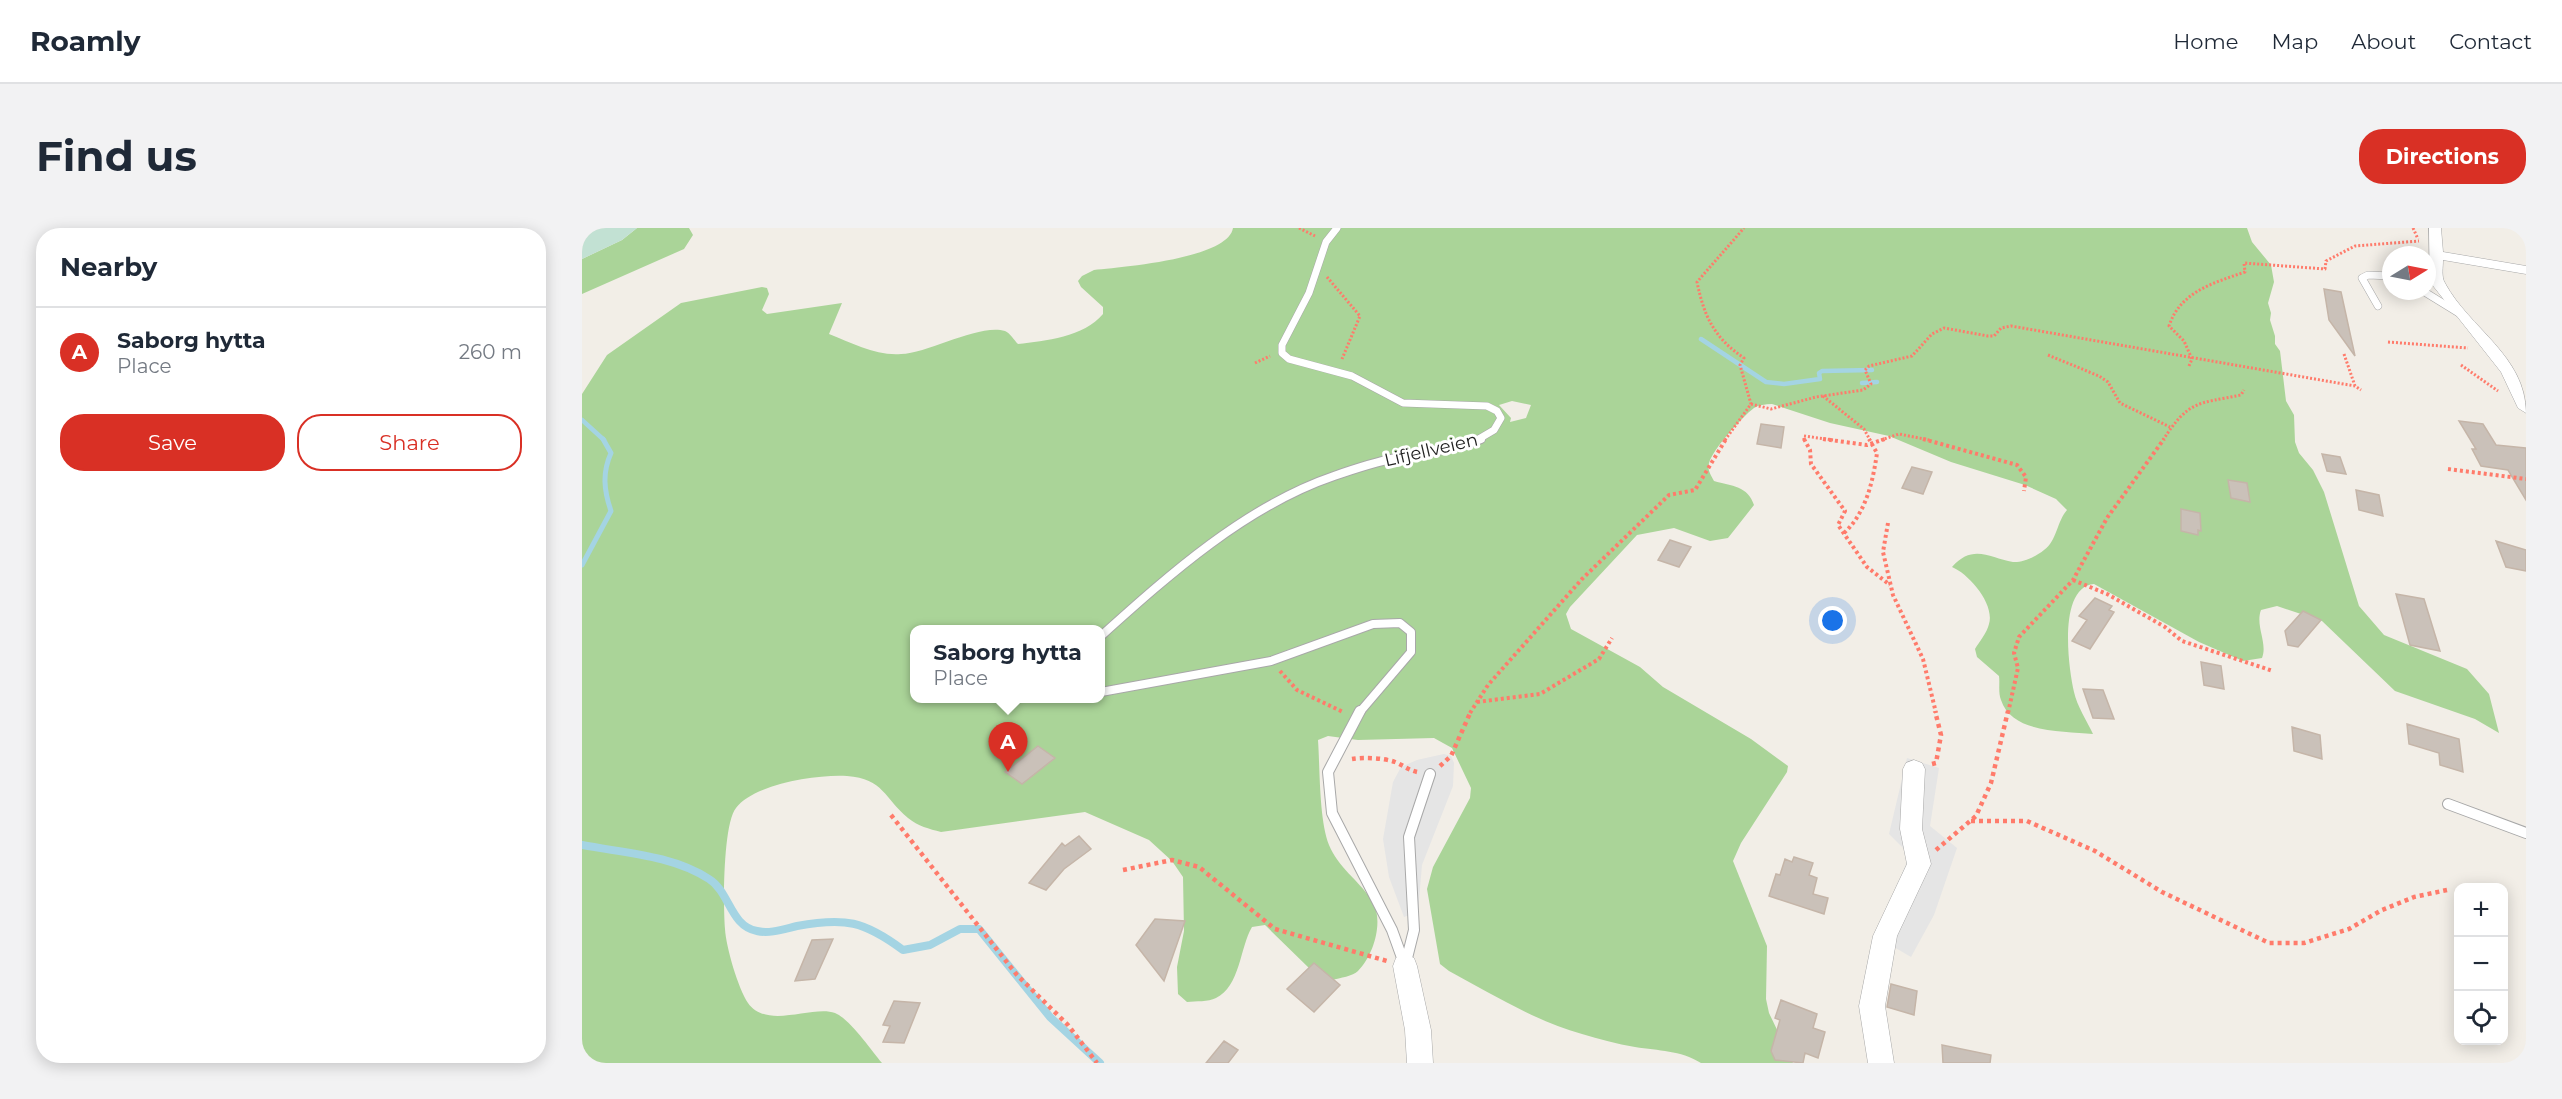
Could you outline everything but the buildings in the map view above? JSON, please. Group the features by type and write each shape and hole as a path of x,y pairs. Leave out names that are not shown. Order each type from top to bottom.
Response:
{"street":[{"path":"2435,228 2436,246"},
{"path":"2436,255 2526,270"},
{"path":"2436,280 2508,371 2526,408"},
{"path":"1881,1063 1872,1006 1876,982 1885,936 1919,864 1911,829 1914,769"},
{"path":"1405,966 1418,1030 1420,1063"}],"lane":[{"name":"Lifjellveien","path":"1105,632 1132,608 1218,541 1271,507 1324,479 1385,460 1464,445 1490,435 1501,418 1497,411 1487,406 1403,403 1374,386 1337,371 1289,359 1282,352 1282,345 1309,293 1326,242 1337,228"},
{"path":"2378,306 2362,278 2382,277"},
{"path":"2436,299 2462,315"},
{"path":"1105,691 1271,662 1373,624 1400,623 1406,626 1411,632 1411,652 1354,718 1328,772 1332,813 1392,930 1405,966"},
{"path":"1405,966 1414,930 1409,837 1430,774"},
{"path":"2448,804 2526,833"}],"path":[{"path":"1744,228 1697,282 1703,315 1719,342 1743,358 1740,365 1751,404"},
{"path":"2189,366 2192,359 2184,341 2169,326 2172,313 2179,302 2194,291 2245,272 2244,263 2325,269 2326,261 2355,246 2419,241"},
{"path":"1317,266 1360,316 1337,371"},
{"path":"1751,404 1771,409 1823,396 1863,390 1871,384 1864,370 1869,366 1907,358 1918,352 1932,333 1945,328 1985,338 1994,336 2001,328 2011,326 2355,386 2361,390"},
{"path":"2388,342 2487,347"},
{"path":"2344,354 2355,386"},
{"path":"2048,355 2097,375 2111,386 2114,398 2120,403 2170,427"},
{"path":"2461,365 2506,397"},
{"path":"1919,864 1976,816 1991,783 2018,668 2014,653 2019,637 2073,580 2107,518 2145,467 2170,427 2185,410 2198,404 2241,395 2244,390"},
{"path":"1823,396 1864,429 1877,453 1871,483 1852,528 1844,533"},
{"path":"1335,756 1353,759 1370,756 1381,761 1395,762 1404,769 1430,774 1451,756 1477,702 1488,685 1582,579 1669,495 1695,490 1729,434 1751,404"},
{"path":"1890,585 1867,567 1839,525 1845,511 1811,464 1810,450 1804,442 1804,436 1839,439 1860,445 1899,434 1914,436 2017,465 2025,473 2027,482 2024,491"},
{"path":"2448,469 2526,479"},
{"path":"1888,523 1883,552 1890,585 1893,595 1908,620 1923,659 1941,735 1936,763 1914,769"},
{"path":"2073,580 2107,594 2165,627 2182,641 2272,671"},
{"path":"1477,702 1540,694 1599,659 1612,638"},
{"path":"1271,662 1297,690 1354,718"},
{"path":"891,815 948,884 1017,975 1068,1025 1097,1063"},
{"path":"1971,821 2027,821 2095,851 2162,892 2269,943 2304,943 2349,929 2382,910 2414,897 2447,890"},
{"path":"1123,870 1172,860 1199,867 1275,929 1405,966"}],"green space":[{"path":"582,228 637,228 622,240 582,259"},
{"path":"637,228 689,228 693,235 684,249 582,294 582,259 622,240"},
{"path":"1233,228 2247,228 2252,242 2271,265 2274,282 2268,303 2271,313 2270,320 2275,344 2280,351 2286,401 2294,415 2295,442 2299,453 2313,470 2324,492 2359,606 2384,635 2467,669 2489,694 2499,733 2475,719 2395,691 2322,621 2277,606 2261,610 2259,622 2264,646 2262,658 2243,661 2199,642 2094,584 2083,588 2075,598 2068,629 2074,692 2093,734 2054,731 2027,725 2007,711 2000,697 1999,676 1977,657 1975,649 1989,624 1988,608 1973,583 1952,567 1960,560 1974,554 1989,555 2013,562 2033,557 2052,542 2067,510 2056,499 2025,485 1951,462 1889,436 1830,423 1772,404 1765,404 1754,408 1736,426 1716,450 1709,463 1709,470 1714,481 1743,490 1754,505 1728,538 1710,541 1674,528 1637,535 1566,614 1571,629 1640,667 1663,687 1751,739 1788,766 1787,772 1741,843 1733,861 1767,946 1766,999 1769,1013 1793,1063 1701,1063 1677,1053 1601,1040 1547,1022 1449,971 1440,964 1427,889 1433,867 1470,798 1471,788 1452,748 1434,738 1358,740 1328,736 1318,740 1326,834 1333,853 1371,899 1377,916 1376,936 1369,956 1353,974 1332,980 1310,969 1265,925 1252,927 1235,976 1224,993 1209,1000 1187,1002 1178,994 1177,967 1184,931 1183,877 1172,861 1149,840 1085,812 941,832 912,821 876,785 869,781 847,776 820,777 771,787 745,800 736,808 726,847 724,918 726,937 740,988 748,1003 756,1011 778,1016 825,1011 835,1013 854,1028 882,1063 582,1063 582,394 607,355 681,303 762,287 767,288 769,294 762,310 767,314 842,303 829,334 882,353 901,354 926,349 982,331 1005,331 1018,344 1052,339 1075,333 1095,322 1103,314 1103,307 1081,287 1078,281 1082,276 1094,270 1172,260 1213,247 1227,239","holes":["1512,401 1531,405 1526,418 1510,422 1511,418 1499,405"]}],"shaded area":[{"path":"1444,754 1451,756 1454,763 1453,786 1422,865 1418,912 1404,917 1389,877 1383,839 1393,782 1401,767 1417,760"},
{"path":"1907,758 1939,768 1930,826 1957,848 1934,915 1911,957 1875,936 1910,855 1889,834"}],"waterway":[{"path":"1701,339 1766,382 1784,384 1820,379 1819,373 1822,371 1872,370"},
{"path":"1862,383 1877,382"},
{"path":"582,420 603,439"},
{"path":"582,565 611,511 605,482 606,468 611,453 603,439"},
{"path":"582,845 647,856 695,871 716,885 741,923 757,931 772,932 814,923 841,922 865,927 903,950 930,945 960,929 979,929 1050,1017 1100,1063"}],"place":[{"name":"Saborg hytta","path":"1008,772"}]}
